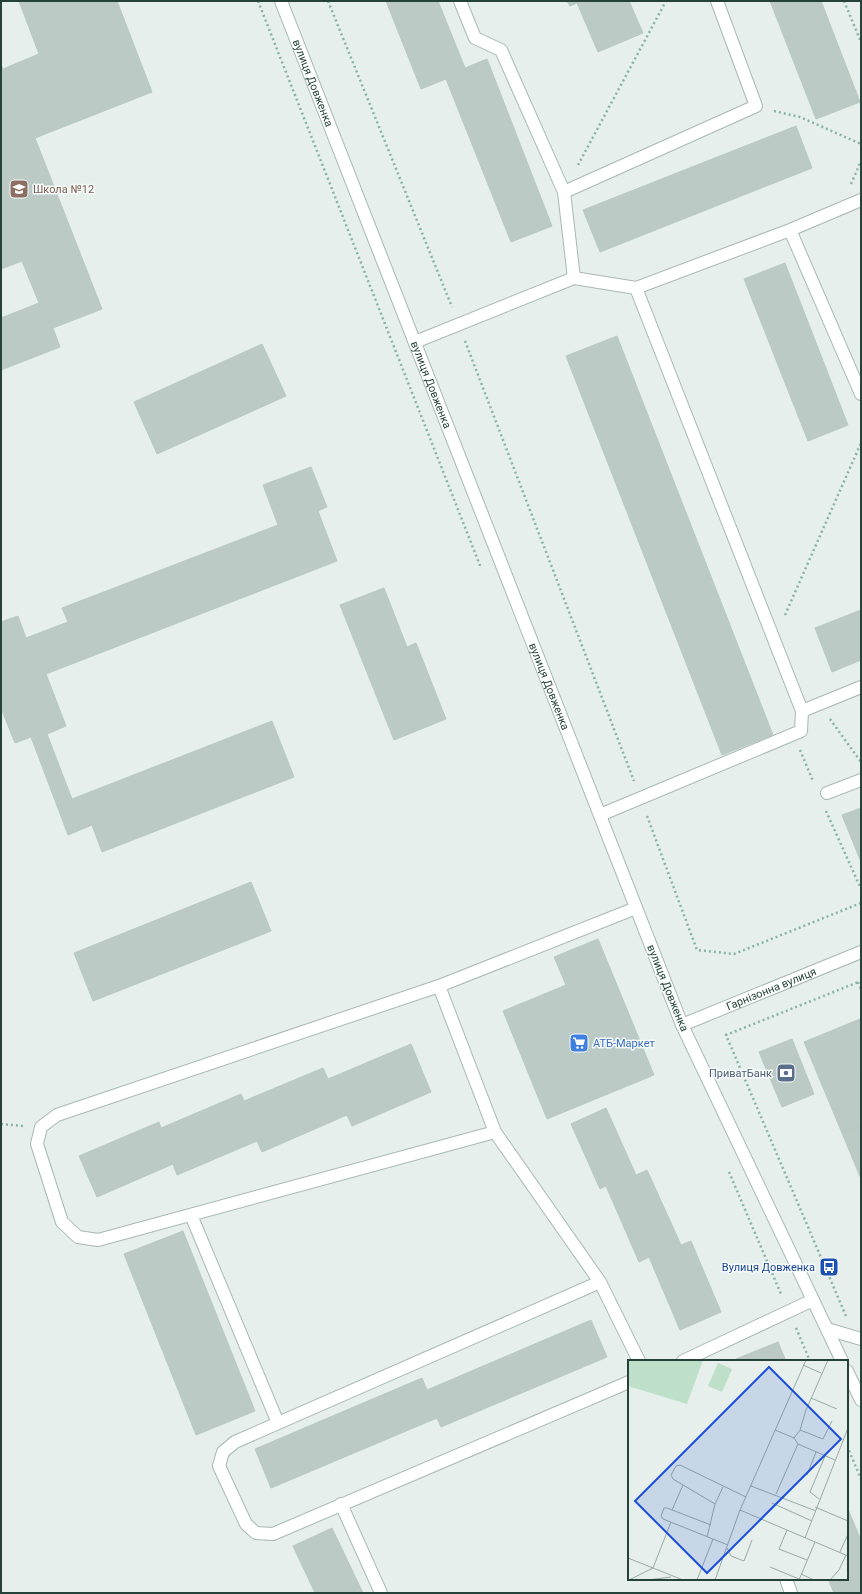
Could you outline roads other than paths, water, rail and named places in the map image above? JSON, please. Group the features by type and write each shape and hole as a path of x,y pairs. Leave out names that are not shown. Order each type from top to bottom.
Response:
{"street":[{"name":"вулиця Довженка","path":"281,1 682,1025 842,1360"},
{"path":"460,1 475,38 501,50 564,192 574,278"},
{"path":"564,192 756,106 717,1"},
{"path":"414,342 574,278 636,288 790,230 861,200"},
{"path":"790,230 861,394"},
{"path":"600,815 801,731 802,711 636,288"},
{"path":"802,711 861,687"},
{"path":"827,793 861,780"},
{"path":"495,1132 98,1240 78,1237 62,1222 36,1144 41,1127 57,1115 439,986 636,908"},
{"name":"Гарнізонна вулиця","path":"682,1025 861,952"},
{"path":"439,986 495,1132 600,1282 639,1360"},
{"path":"191,1215 278,1424"},
{"path":"600,1282 234,1442 223,1452 219,1466 246,1524 256,1533 273,1534 628,1382"},
{"path":"696,1359 813,1300"},
{"path":"827,1329 858,1338"},
{"path":"848,1373 861,1400"},
{"path":"341,1504 381,1593"},
{"path":"786,1580 791,1593"}],"place":[{"name":"Школа №12","path":"19,189"},
{"name":"АТБ-Маркет","path":"579,1043"},
{"name":"ПриватБанк","path":"786,1073"},
{"name":"Вулиця Довженка","path":"829,1267"}]}
